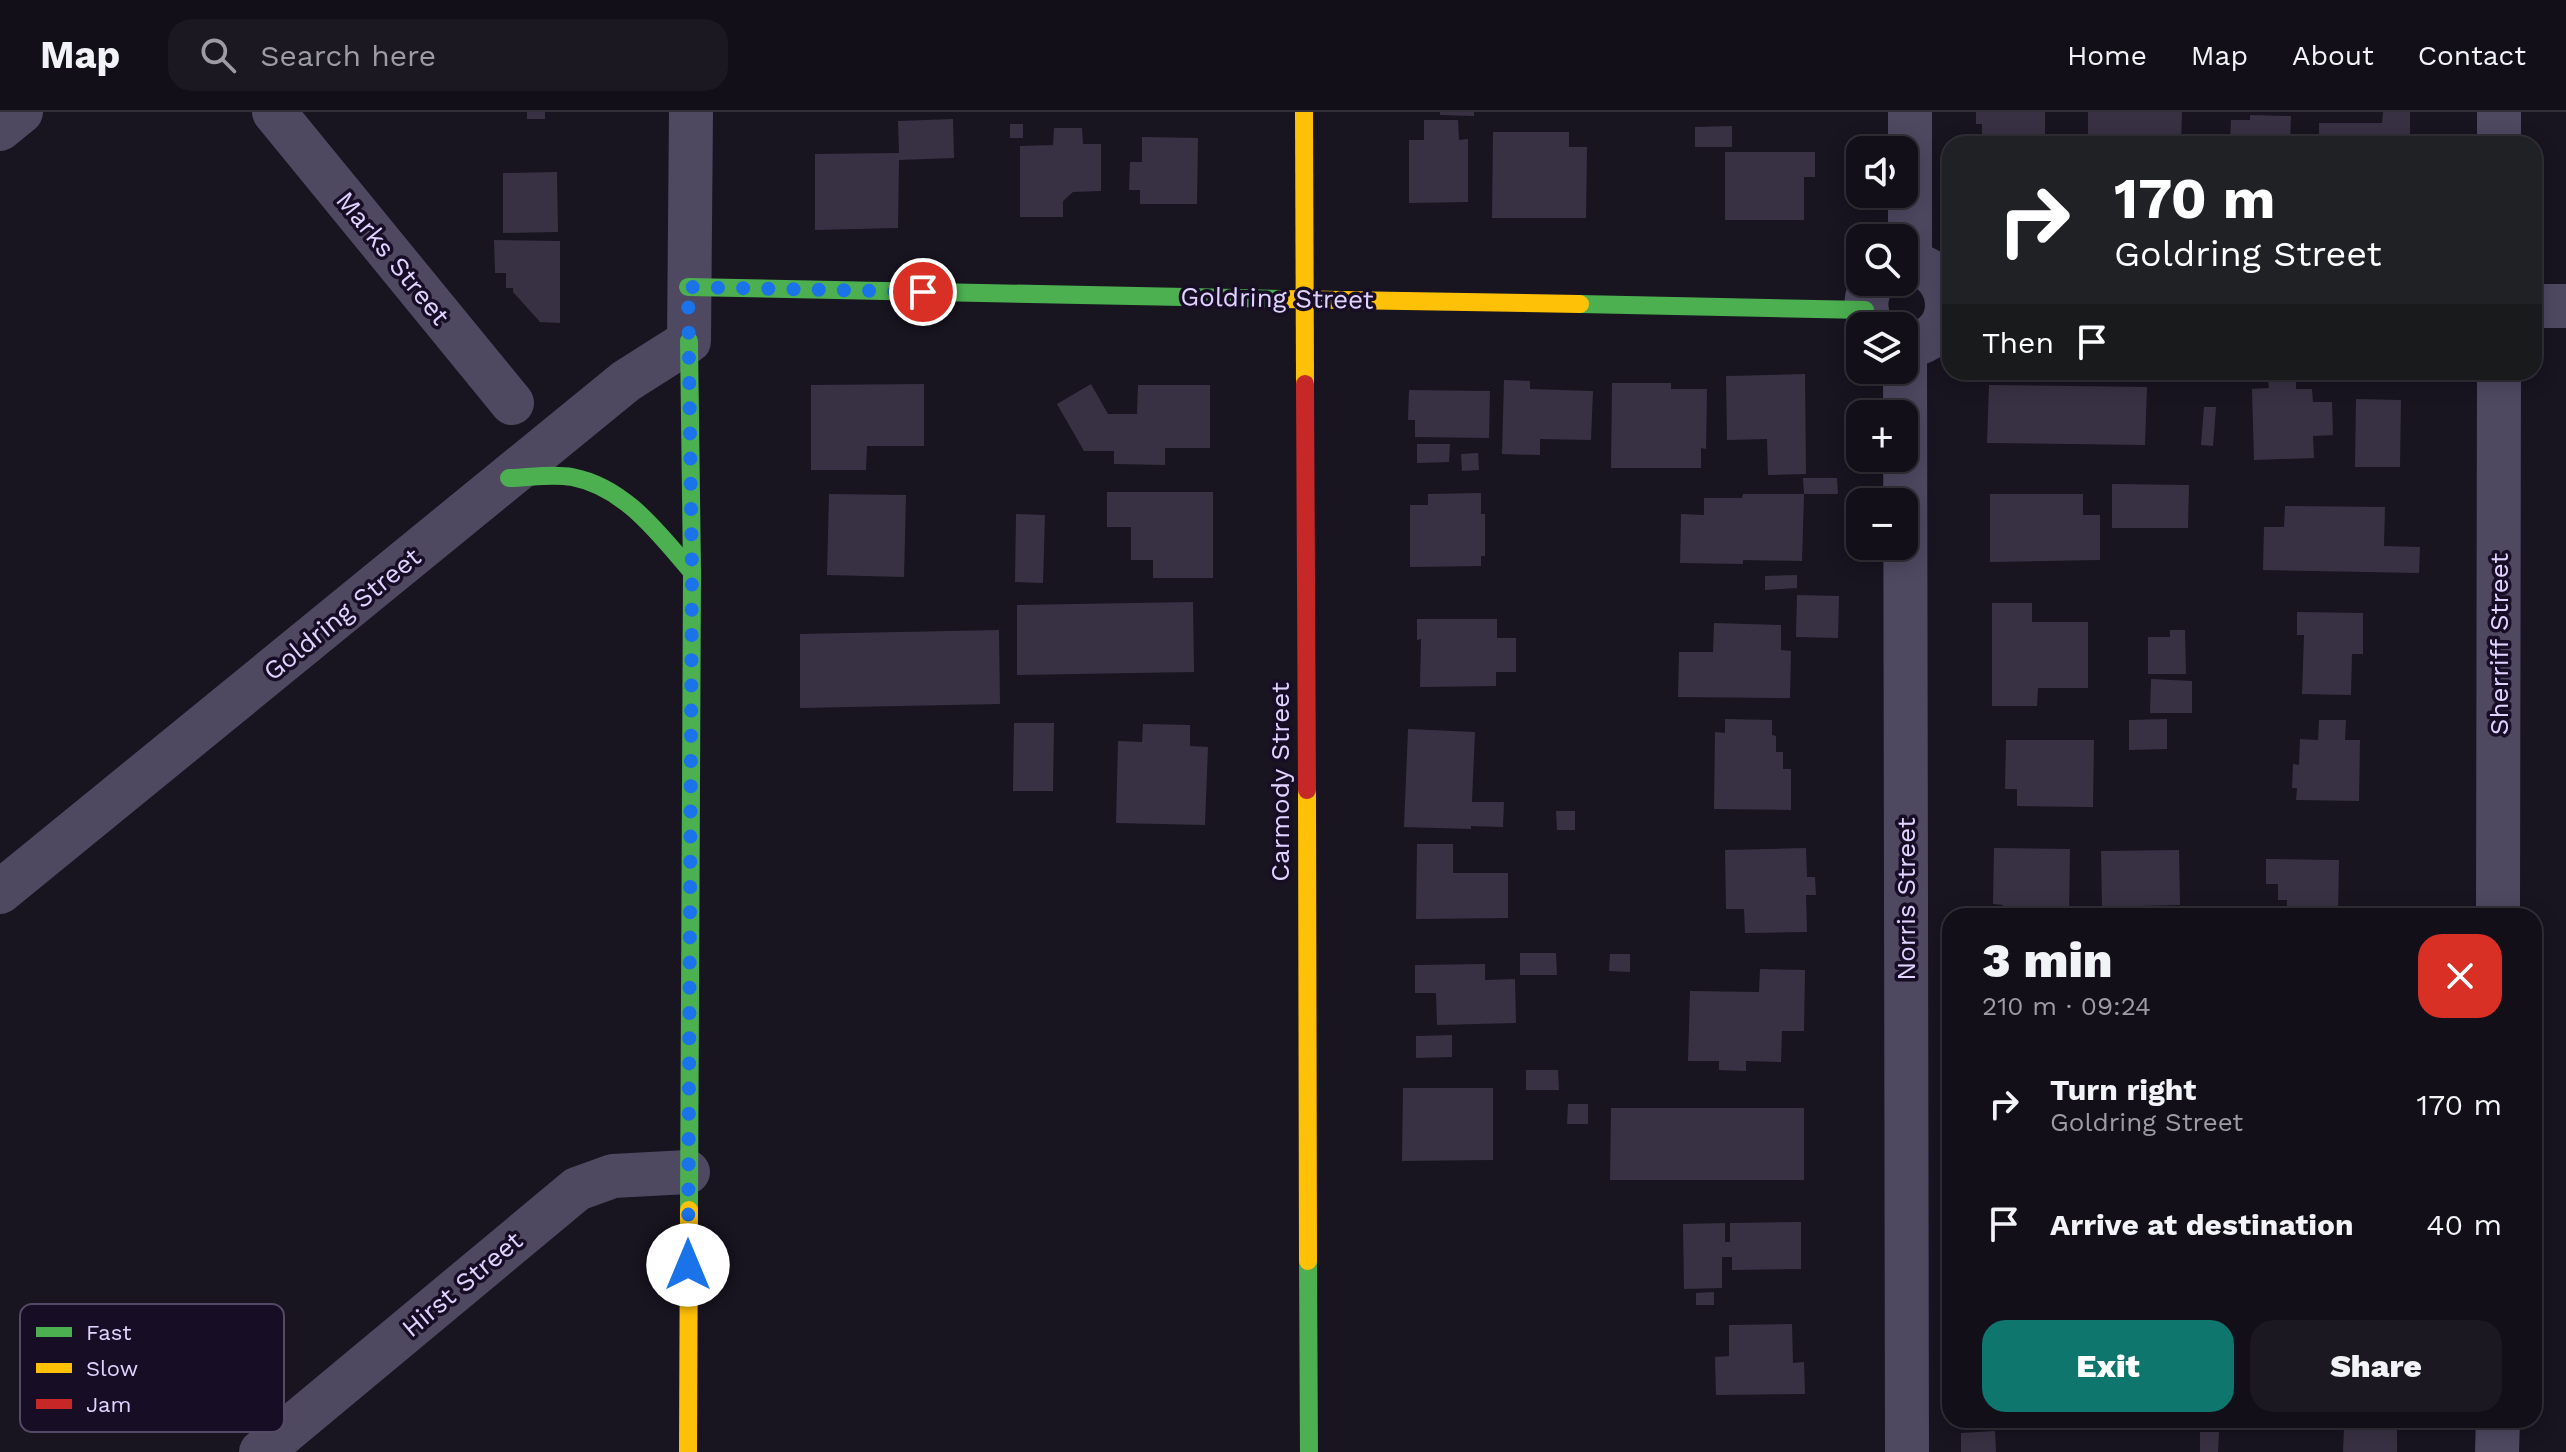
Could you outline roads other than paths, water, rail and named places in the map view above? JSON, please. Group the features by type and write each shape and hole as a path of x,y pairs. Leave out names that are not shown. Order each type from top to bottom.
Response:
{"street":[{"path":"0,129 21,112"},
{"name":"Marks Street","path":"274,112 512,403"},
{"path":"688,1452 692,572 688,287 691,112"},
{"name":"Carmody Street","path":"1304,112 1309,1452"},
{"name":"Norris Street","path":"1907,1452 1890,306 1910,112"},
{"path":"2499,112 2499,136"},
{"path":"1942,285 1924,268 1890,306 1922,344 1934,336 1942,325"},
{"name":"Goldring Street","path":"688,287 1890,306"},
{"path":"2542,306 2566,306"},
{"name":"Goldring Street","path":"0,892 626,381 689,341"},
{"name":"Sherriff Street","path":"2498,908 2499,380"},
{"path":"509,478 572,477 609,490 639,512 692,572"},
{"name":"Hirst Street","path":"261,1452 577,1189 613,1176 688,1172"},
{"path":"2497,1452 2498,1428"}]}
